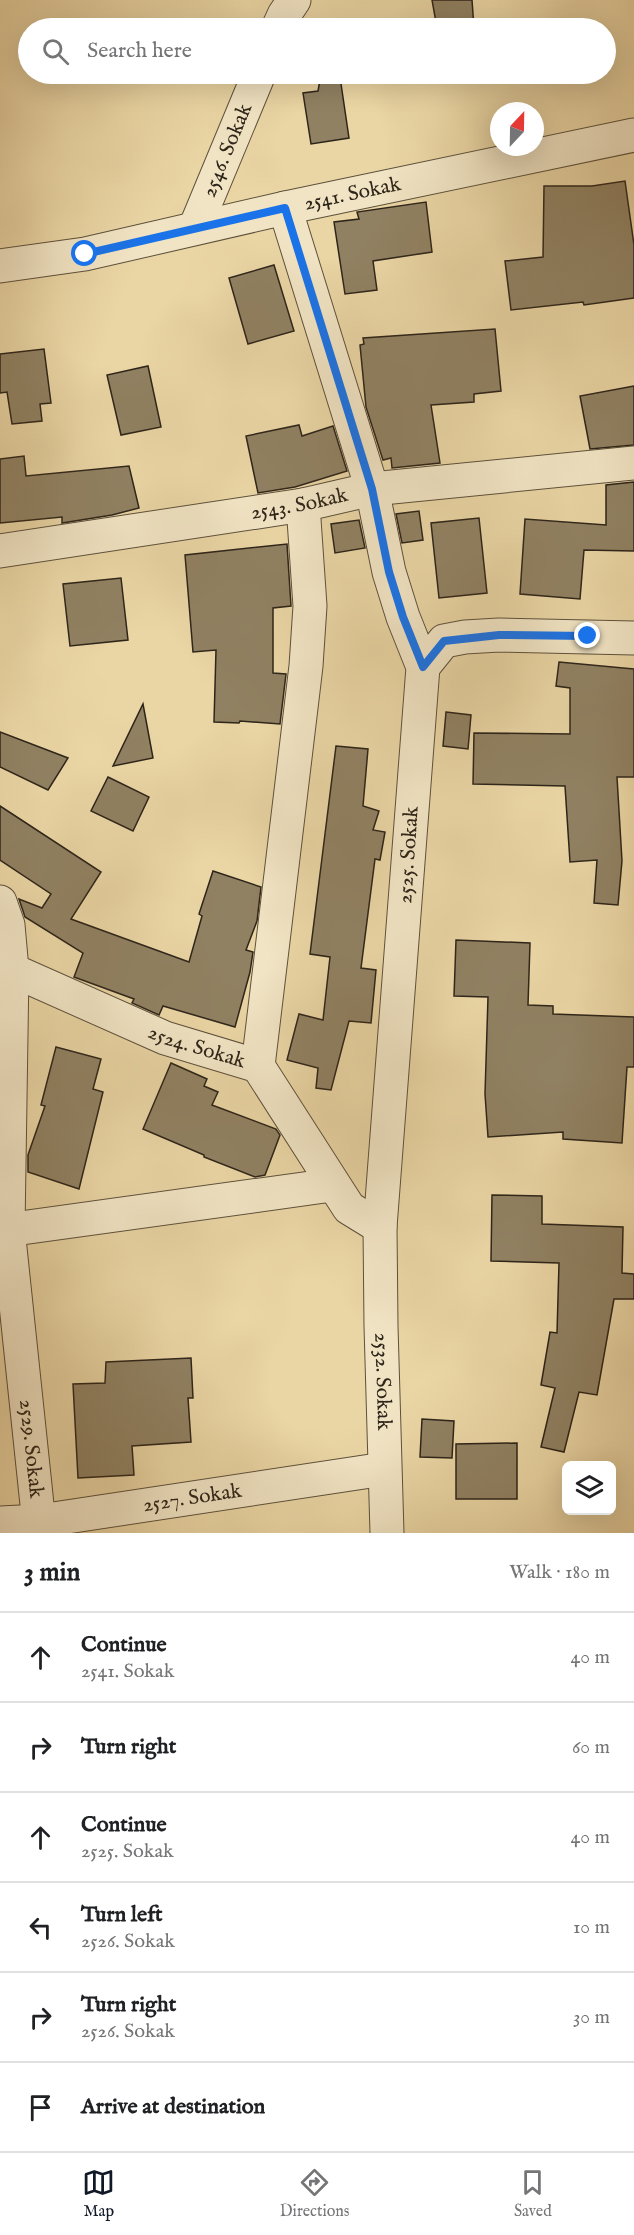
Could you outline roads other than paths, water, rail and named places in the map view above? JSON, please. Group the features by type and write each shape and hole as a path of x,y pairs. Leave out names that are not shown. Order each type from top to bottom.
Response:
{"street":[{"path":"283,18 294,0"},
{"name":"2546. Sokak","path":"195,228 255,84"},
{"name":"2541. Sokak","path":"0,266 85,254 285,208 634,135"},
{"name":"2525. Sokak","path":"285,208 372,489 389,572 403,617 423,667 380,1227"},
{"name":"2543. Sokak","path":"0,551 303,505 372,489 634,463"},
{"path":"258,1066 306,666 310,606 303,505"},
{"path":"423,667 444,641 465,637 499,635 634,638"},
{"path":"0,903 8,924 12,970"},
{"name":"2524. Sokak","path":"12,970 165,1038 258,1066 332,1185 349,1208 380,1227"},
{"name":"2529. Sokak","path":"12,970 4,1230 40,1527"},
{"path":"4,1230 332,1185"},
{"name":"2532. Sokak","path":"380,1227 387,1533"},
{"name":"2527. Sokak","path":"0,1523 40,1527 384,1469"}]}
